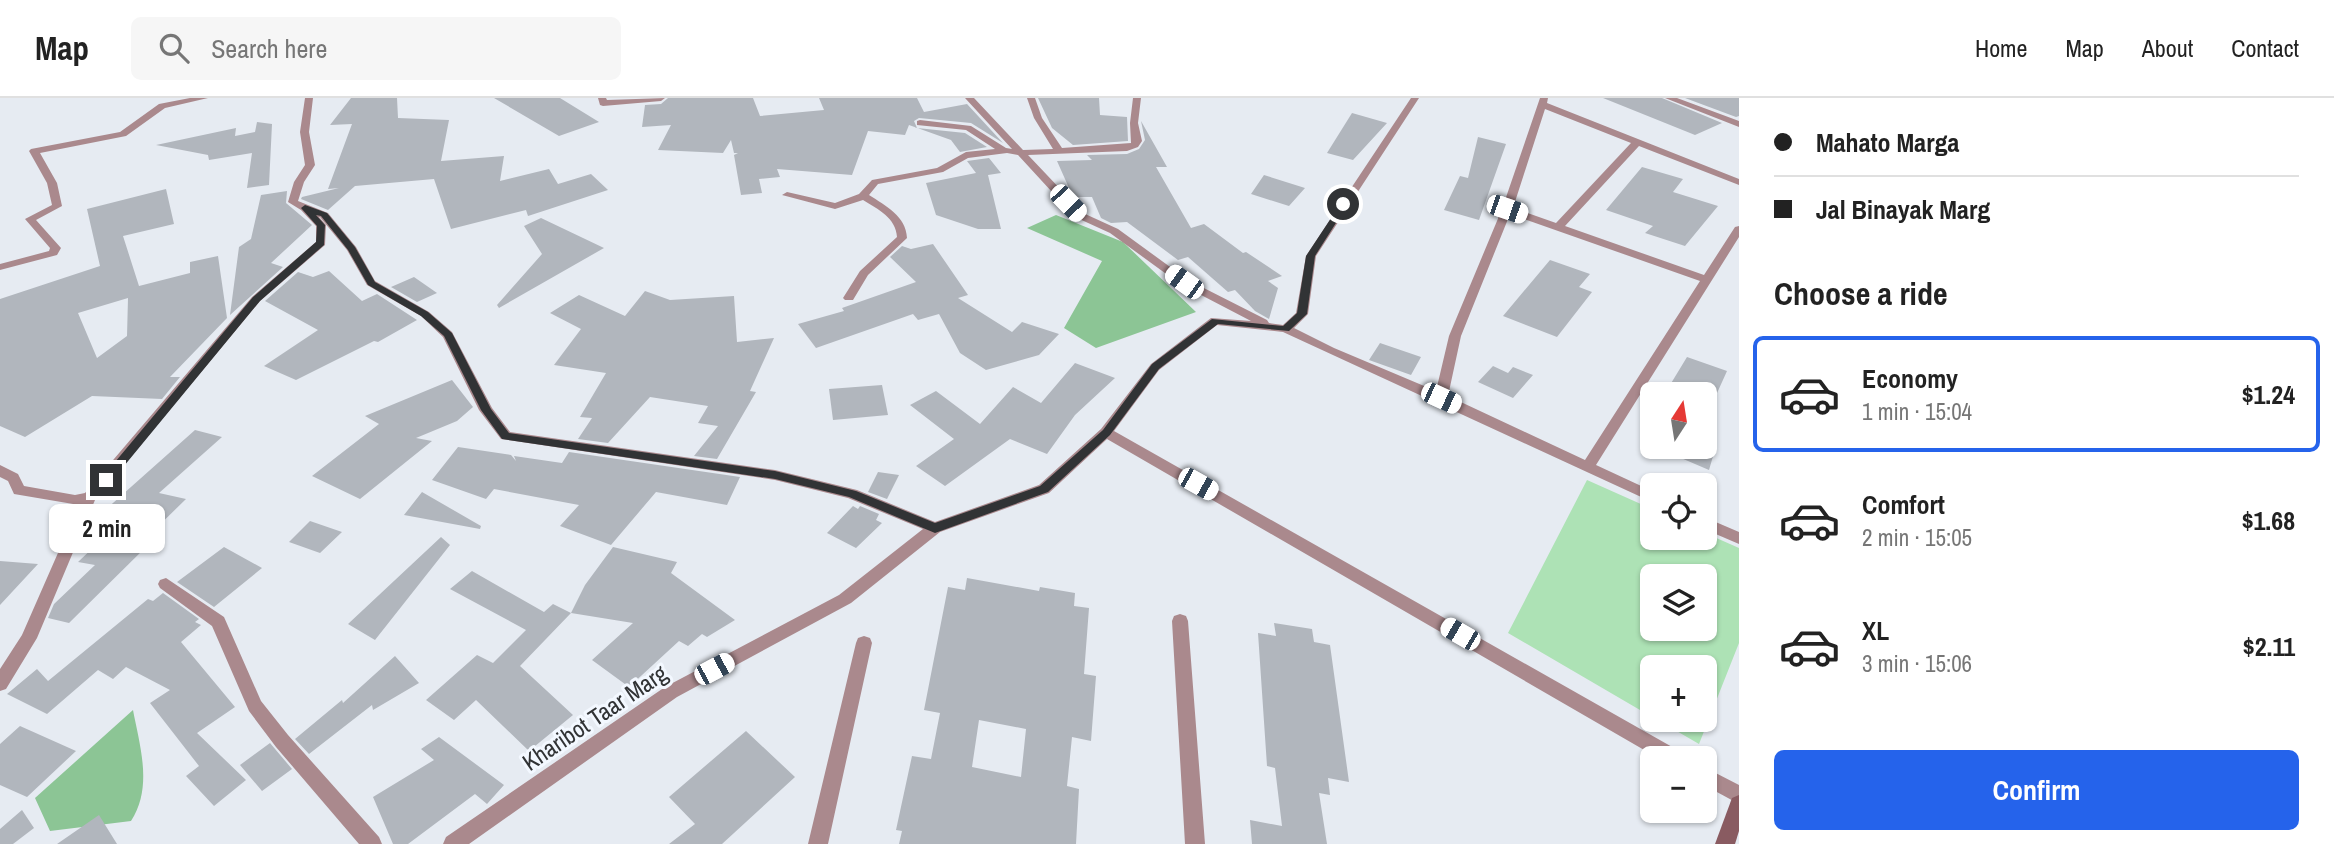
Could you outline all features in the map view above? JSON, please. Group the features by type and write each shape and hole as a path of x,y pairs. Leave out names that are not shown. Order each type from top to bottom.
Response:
{"street":[{"path":"0,267 53,253 56,248 30,219 57,206 52,183 34,151 123,134 162,106 204,98"},
{"path":"309,98 304,114 304,141 310,165 293,195 293,202 324,215 352,249 371,284 425,314 448,335 486,410 506,436 775,475 852,494 935,528"},
{"path":"603,98 603,103 661,98"},
{"path":"969,98 1079,215 1114,231 1184,282 1278,328 1441,398 1640,491"},
{"path":"1031,98 1038,118 1059,152"},
{"path":"787,195 835,206 856,201 875,182 940,170 966,155 1007,151 1059,152 1135,145 1138,141 1134,123 1137,98"},
{"path":"1278,328 1302,314 1311,256 1415,98"},
{"path":"1670,98 1739,124"},
{"path":"1441,398 1455,336 1507,209 1543,101 1636,143 1739,182"},
{"path":"955,114 958,125"},
{"path":"920,123 968,128 1007,151"},
{"path":"1558,227 1636,143"},
{"path":"849,298 864,273 902,238 902,230 895,218 863,196"},
{"path":"0,684 29,638 89,498 256,299 321,243 321,225 305,208"},
{"path":"1507,209 1705,279"},
{"path":"1587,467 1739,229"},
{"name":"Kharibot Taar Marg","path":"453,844 671,692 845,598 935,528 1044,489 1107,432 1155,367 1216,321 1278,328"},
{"path":"1107,432 1654,746"},
{"path":"0,470 13,478 19,490 75,500 89,498"},
{"path":"1717,528 1739,538"},
{"path":"166,584 218,622 255,706 372,844"},
{"path":"1180,621 1195,844"},
{"path":"818,844 864,643"},
{"path":"1717,782 1739,794"},
{"path":"1725,844 1739,804"}],"green space":[{"path":"1056,215 1123,242 1196,312 1096,348 1064,328 1102,261 1027,228"},
{"path":"1587,480 1640,504 1640,550 1717,550 1717,538 1739,548 1739,643 1717,699 1717,655 1640,655 1640,710 1508,633"},
{"path":"133,710 143,781 142,795 131,821 50,831 35,798"},
{"path":"1678,732 1704,732 1699,744"}],"building":[{"path":"351,98 397,98 398,118 449,120 441,161 504,156 500,181 549,169 558,184 591,174 608,190 528,216 526,210 451,229 434,179 355,186 328,210 301,199 339,188 328,189 352,124 330,125"},
{"path":"494,98 560,98 599,122 559,136"},
{"path":"668,98 753,98 760,116 824,110 819,98 917,98 924,112 967,104 1003,143 971,123 919,118 914,121 917,128 909,125 905,135 868,131 852,175 777,169 780,177 759,179 762,193 741,195 734,155 738,153 734,153 731,140 723,153 658,150 671,125 642,127 645,105 661,104"},
{"path":"1038,98 1099,98 1100,115 1127,117 1128,141 1073,145 1052,128"},
{"path":"1603,98 1662,98 1722,123 1695,135"},
{"path":"1685,98 1739,98 1739,116 1736,117"},
{"path":"1352,113 1387,123 1353,160 1327,153"},
{"path":"1141,121 1167,167 1156,167 1191,228 1204,224 1243,253 1246,252 1282,276 1268,281 1278,288 1269,319 1255,311 1235,290 1228,292 1188,257 1178,260 1127,222 1111,223 1101,218 1092,197 1073,197 1057,161 1092,160 1087,155 1127,154 1139,149 1145,140"},
{"path":"257,122 272,124 269,185 247,188 252,153 209,160 208,155 156,145 236,128 235,136 255,132"},
{"path":"918,128 965,133 987,147 960,152 951,140"},
{"path":"1478,137 1506,144 1479,220 1444,210 1460,176 1468,178"},
{"path":"989,158 1001,173 988,175 1001,229 978,229 936,215 926,183 976,173 967,161"},
{"path":"1642,167 1683,179 1673,192 1718,206 1685,246 1645,233 1653,226 1606,210"},
{"path":"1264,175 1305,188 1289,206 1251,194"},
{"path":"166,189 174,224 123,236 139,286 190,273 190,262 218,256 227,318 170,377 180,377 162,399 92,396 25,437 0,426 0,299 100,266 87,209","holes":["128,298 127,336 97,358 78,313"]},
{"path":"287,191 286,203 312,225 271,263 283,267 230,315 239,247 251,239 261,195"},
{"path":"541,218 604,248 499,308 497,305 542,254 524,226"},
{"path":"933,244 968,295 958,298 1012,332 1022,322 1059,334 1039,355 986,370 960,353 939,314 918,320 913,314 816,348 798,324 844,311 842,308 916,282 890,257 902,246 911,249"},
{"path":"1550,260 1590,274 1579,287 1592,292 1557,337 1503,316"},
{"path":"329,271 362,301 377,294 417,320 378,342 374,341 296,380 264,366 318,330 265,301 298,272 313,277"},
{"path":"414,277 437,293 417,302 391,287"},
{"path":"645,291 670,300 734,296 737,342 774,338 750,391 756,392 717,459 694,456 718,426 698,423 708,406 650,397 608,443 578,439 592,418 580,417 606,373 554,365 581,329 550,313 579,295 625,316"},
{"path":"1380,343 1421,357 1411,375 1369,360"},
{"path":"1687,357 1727,371 1717,393 1717,382 1672,382"},
{"path":"1075,363 1115,378 1075,415 1047,454 1010,439 945,486 916,466 954,439 910,405 936,391 980,424 1013,387 1041,403"},
{"path":"1493,366 1508,373 1513,367 1533,375 1513,398 1478,382"},
{"path":"452,380 473,407 457,421 416,438 432,441 360,499 312,476 379,424 365,416"},
{"path":"882,385 888,415 833,420 829,389"},
{"path":"195,430 222,437 159,493 186,499 139,545 147,546 69,623 48,618 54,604 95,565 78,562 119,523 95,519"},
{"path":"458,447 511,455 516,461 514,456 562,463 569,452 740,477 727,505 656,492 611,545 560,526 579,505 494,489 486,499 432,480"},
{"path":"1683,459 1712,459 1709,470"},
{"path":"878,472 899,475 887,499 868,492"},
{"path":"422,492 481,526 480,529 404,515"},
{"path":"853,506 879,514 876,520 882,523 856,548 827,533"},
{"path":"310,521 342,532 320,553 289,542"},
{"path":"441,537 450,545 375,640 348,624"},
{"path":"224,547 262,568 214,607 177,582"},
{"path":"613,547 677,562 671,573 735,620 707,637 702,634 688,646 679,641 629,687 592,660 633,623 571,613 585,585"},
{"path":"0,561 38,564 0,605"},
{"path":"472,571 544,612 553,604 571,613 520,666 573,715 529,751 476,700 454,720 426,700 477,655 493,663 526,630 450,589"},
{"path":"967,578 1039,591 1040,587 1075,593 1074,606 1089,608 1084,674 1096,676 1091,741 1072,737 1067,786 1079,789 1076,844 899,844 902,831 896,830 912,756 931,759 940,713 924,710 948,587 965,590","holes":["979,720 1026,729 1021,777 972,767"]},
{"path":"163,593 199,619 195,622 201,625 181,642 235,707 197,733 246,780 214,806 186,776 199,766 150,703 170,690 126,667 113,679 98,670 47,714 7,694 37,669 48,681 148,599 153,601"},
{"path":"1274,623 1312,629 1314,642 1330,645 1349,782 1328,778 1330,795 1319,793 1327,844 1252,844 1250,820 1282,826 1275,768 1267,766 1258,633 1276,636"},
{"path":"395,656 419,683 373,710 372,705 309,754 295,739 342,700 343,703"},
{"path":"20,726 76,751 27,797 0,785 0,744"},
{"path":"746,731 795,777 722,844 669,844 695,824 669,797"},
{"path":"439,737 504,785 487,804 475,794 408,844 393,844 373,797 434,760 421,749"},
{"path":"270,743 292,769 262,791 240,765"},
{"path":"22,810 34,828 13,844 0,844 0,829"},
{"path":"99,815 117,844 57,844"}],"route":[{"path":"106,480 256,299 321,243 321,225 305,208 324,215 352,249 371,284 425,314 448,335 486,410 506,436 775,475 852,494 935,528 1044,489 1107,432 1155,367 1216,321 1286,329 1302,314 1311,256 1343,204"}]}
